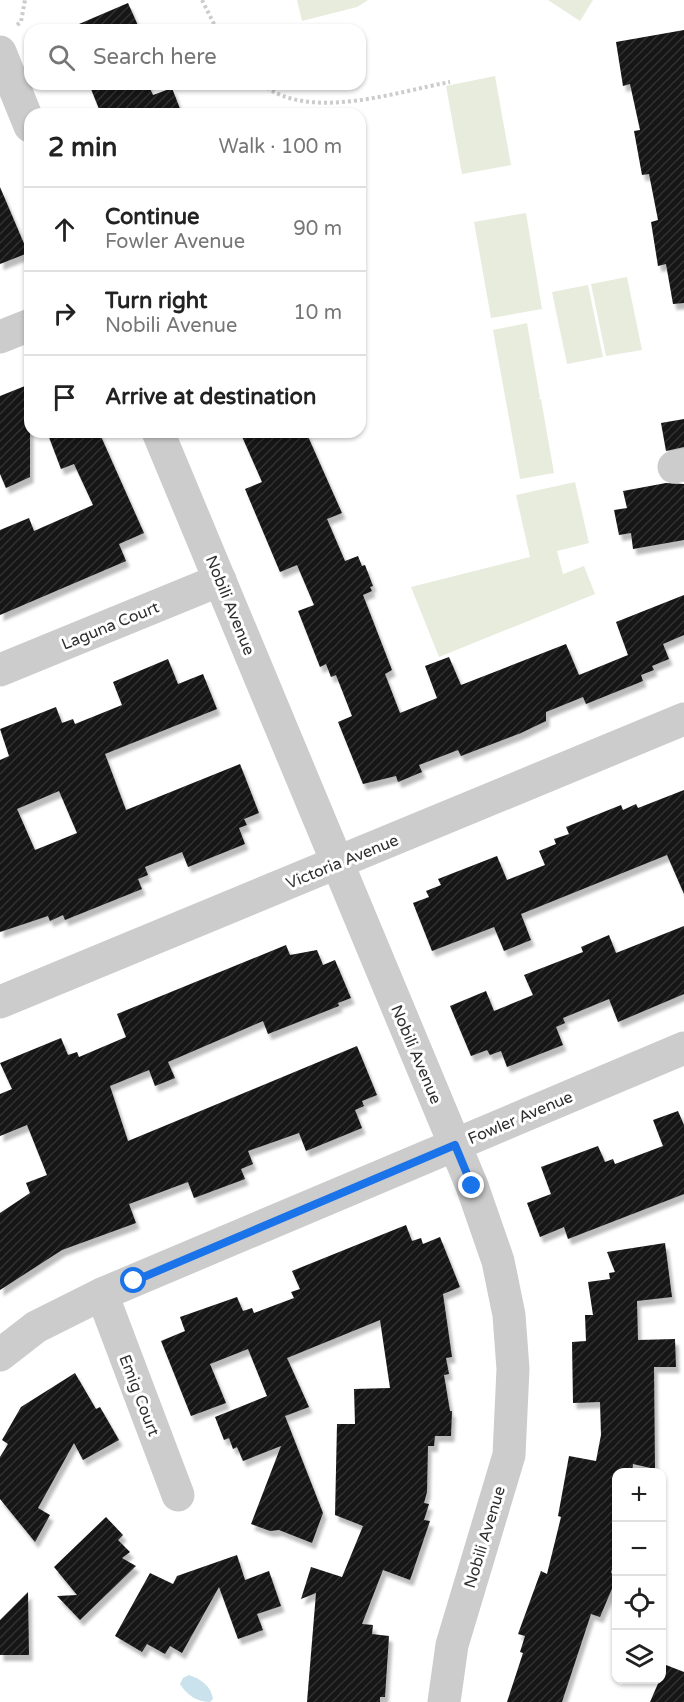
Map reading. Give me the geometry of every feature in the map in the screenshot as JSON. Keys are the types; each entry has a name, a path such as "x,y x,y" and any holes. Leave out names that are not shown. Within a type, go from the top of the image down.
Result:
{"street":[{"path":"0,52 24,111"},
{"path":"0,337 24,327"},
{"name":"Nobili Avenue","path":"161,438 455,1145 498,1261 509,1315 513,1369 509,1455 452,1645 444,1702"},
{"name":"Laguna Court","path":"0,670 220,580"},
{"name":"Victoria Avenue","path":"0,1002 684,719"},
{"name":"Fowler Avenue","path":"0,1355 36,1327 102,1294 684,1048"},
{"name":"Emig Court","path":"102,1294 178,1495"}],"path":[{"path":"17,25 21,22 25,0"},
{"path":"202,0 214,24"},
{"path":"274,90 312,104 334,103 450,82"}],"shaded area":[{"path":"297,0 368,0 357,7 302,21"},
{"path":"548,0 593,0 580,21"},
{"path":"495,76 511,165 462,174 446,86"},
{"path":"526,213 542,309 491,318 474,222"},
{"path":"627,277 642,350 606,356 591,284"},
{"path":"588,285 603,357 567,364 552,292"},
{"path":"527,323 540,398 537,399 541,399 554,473 520,479 493,330"},
{"path":"575,482 589,543 557,551 563,574 584,566 595,594 439,657 411,587 530,557 516,495"}],"water":[{"path":"189,1675 208,1687 213,1699 210,1702 189,1695 183,1688 180,1684 183,1678"}],"building":[{"path":"128,3 137,24 79,24"},
{"path":"684,30 684,303 673,304 666,264 658,266 651,222 658,220 649,174 642,175 634,131 640,130 630,84 623,86 616,42"},
{"path":"91,90 151,90 153,95 173,90 180,108 99,108"},
{"path":"0,187 24,244 24,255 0,264"},
{"path":"24,386 24,438 30,438 30,477 6,488 0,474 0,396"},
{"path":"684,419 684,447 666,451 661,423"},
{"path":"49,438 102,438 144,533 119,544 126,561 0,615 0,530 29,518 34,531 93,505 74,464 61,469"},
{"path":"243,438 309,438 342,513 327,519 345,561 358,556 362,566 365,565 373,586 370,587 372,591 363,595 392,670 385,674 400,713 437,698 425,666 449,657 461,685 566,644 579,675 628,655 616,622 684,595 684,635 663,644 669,659 652,666 654,670 641,675 643,681 586,704 583,697 546,712 546,721 521,733 461,756 458,750 419,765 422,772 398,782 396,776 363,784 338,722 352,716 336,675 331,677 326,664 320,667 298,611 314,605 297,565 280,572 245,489 262,482"},
{"path":"666,483 684,484 684,540 633,549 631,533 619,535 614,510 627,508 623,491"},
{"path":"168,659 178,684 203,674 217,709 105,754 126,810 240,764 259,813 244,819 247,825 239,828 245,844 188,867 182,852 145,867 148,875 138,879 142,889 65,920 63,915 50,921 48,916 0,932 0,760 9,756 0,729 56,707 62,723 73,719 75,724 122,705 113,682","holes":["59,791 77,833 35,850 17,809"]},
{"path":"684,790 684,894 667,855 521,914 531,940 504,951 494,927 432,951 413,903 429,897 426,891 441,885 438,879 497,856 507,880 545,865 539,851 556,844 554,839 569,834 566,827 621,805 623,810 636,804 638,808"},
{"path":"684,926 684,994 618,1022 609,999 563,1018 565,1023 556,1027 563,1045 507,1067 501,1051 490,1055 487,1050 471,1056 450,1006 486,991 494,1011 533,995 524,975 583,952 581,947 609,935 616,953"},
{"path":"286,945 290,955 317,950 323,965 335,960 351,998 338,1003 339,1006 268,1034 263,1021 168,1062 175,1078 155,1086 149,1070 110,1086 128,1141 357,1046 377,1095 362,1101 364,1106 355,1110 362,1128 306,1151 299,1133 248,1151 253,1164 241,1169 245,1179 194,1198 188,1182 129,1204 136,1223 62,1250 0,1290 0,1213 30,1193 26,1183 47,1175 27,1125 0,1136 0,1094 12,1089 0,1063 61,1038 68,1055 77,1052 79,1057 126,1037 117,1014"},
{"path":"678,1111 684,1125 684,1194 568,1239 564,1227 540,1237 527,1203 551,1194 541,1167 598,1146 605,1162 613,1159 615,1164 663,1146 653,1120"},
{"path":"406,1225 412,1241 421,1238 423,1244 440,1237 460,1287 443,1294 452,1357 446,1358 449,1374 444,1375 450,1411 452,1411 451,1436 435,1436 434,1446 428,1446 427,1492 424,1503 429,1504 424,1520 430,1521 410,1580 383,1570 362,1624 373,1625 372,1634 389,1636 385,1697 380,1697 380,1702 307,1702 316,1593 301,1599 311,1567 342,1577 363,1526 335,1515 337,1424 355,1424 354,1389 390,1388 380,1320 287,1358 309,1407 285,1416 323,1513 312,1543 279,1530 270,1531 251,1524 281,1446 243,1461 237,1447 233,1449 229,1438 224,1440 215,1417 267,1396 248,1349 210,1364 226,1403 191,1416 161,1341 185,1331 180,1317 237,1297 243,1311 252,1308 254,1313 294,1298 291,1292 300,1289 292,1271"},
{"path":"665,1243 672,1297 637,1301 638,1340 675,1339 676,1367 654,1367 655,1468 633,1464 633,1468 612,1468 612,1588 600,1617 591,1614 562,1702 507,1702 523,1653 520,1652 525,1636 518,1634 541,1571 547,1574 561,1517 558,1516 569,1456 596,1461 601,1435 600,1402 573,1403 572,1342 586,1341 585,1315 593,1315 588,1282 610,1279 609,1273 615,1272 607,1252"},
{"path":"75,1373 96,1409 100,1407 119,1440 83,1460 74,1443 38,1508 50,1515 35,1542 0,1499 0,1457 8,1444 2,1440 21,1407"},
{"path":"106,1517 123,1535 118,1540 130,1552 122,1558 136,1566 80,1620 57,1596 77,1595 54,1567"},
{"path":"237,1555 245,1580 269,1571 281,1606 257,1614 263,1630 238,1639 219,1587 182,1653 170,1646 165,1654 147,1644 142,1652 115,1636 150,1573 173,1584 177,1576"},
{"path":"28,1592 29,1655 0,1655 0,1620"},
{"path":"666,1665 684,1672 684,1702 650,1702 658,1684 666,1684"}],"route":[{"path":"134,1281 455,1145 472,1186"}]}
